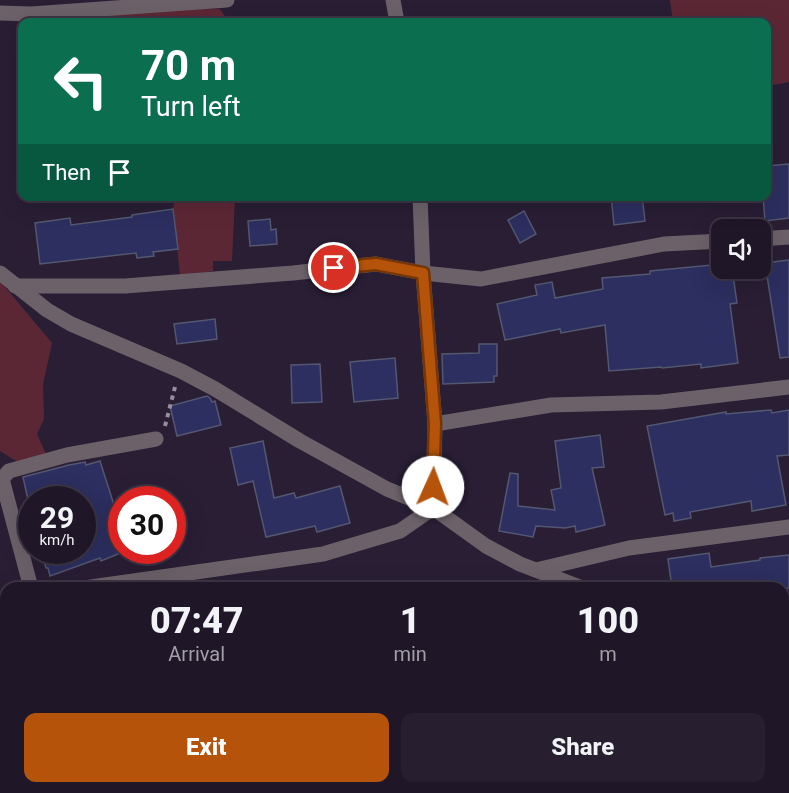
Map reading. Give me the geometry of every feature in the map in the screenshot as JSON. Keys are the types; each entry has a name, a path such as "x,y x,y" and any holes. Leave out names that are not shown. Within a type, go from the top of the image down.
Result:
{"street":[{"path":"0,13 32,14 227,0"},
{"path":"393,0 396,18"},
{"path":"420,201 423,273 435,424 433,508"},
{"path":"771,238 789,237"},
{"path":"15,286 125,286 376,264 423,273 481,279 664,244 711,242"},
{"path":"0,273 47,310 71,324 181,371 387,489 433,508 486,546 567,582"},
{"path":"435,424 551,405 661,402 789,387"},
{"path":"29,582 2,479 9,471 67,455 156,439"},
{"path":"126,582 323,554 400,531 433,508"},
{"path":"536,570 629,548 789,527"}],"path":[{"path":"156,439 167,423 181,371"}],"shaded area":[{"path":"670,0 789,0 789,82 771,84 771,18 672,18"},
{"path":"220,9 226,18 92,18 92,10"},
{"path":"174,201 235,201 232,261 213,261 213,271 180,276 173,209"},
{"path":"0,281 52,343 43,384 44,419 37,434 46,454 21,464 0,451"}],"building":[{"path":"789,164 789,218 765,219 763,201 771,201 771,166"},
{"path":"612,201 643,201 645,221 614,225"},
{"path":"173,209 178,249 153,252 154,256 137,258 136,253 40,264 35,223 70,218 71,225"},
{"path":"524,211 536,234 520,243 508,220"},
{"path":"270,219 271,230 276,229 277,244 250,246 248,221"},
{"path":"789,260 789,357 780,358 768,279 771,279 771,262"},
{"path":"711,265 711,279 734,279 737,303 730,304 738,363 701,368 701,364 609,371 605,325 561,333 560,329 505,340 497,304 537,295 535,285 552,282 555,298 603,289 602,278 650,274 650,271"},
{"path":"215,319 217,339 177,344 174,324"},
{"path":"479,344 497,344 497,376 494,376 494,382 443,384 442,354 479,353"},
{"path":"395,358 398,398 354,402 350,362"},
{"path":"320,364 322,402 292,403 291,365"},
{"path":"207,396 212,402 215,401 221,425 177,436 170,406"},
{"path":"771,410 772,413 789,410 789,455 777,456 786,505 752,511 751,501 690,512 691,518 674,521 673,513 665,515 647,426 726,412 726,414"},
{"path":"600,435 604,467 592,468 605,525 576,532 575,526 565,528 536,526 533,537 499,531 510,473 518,474 518,506 555,510 551,490 561,488 555,441"},
{"path":"263,441 274,498 294,493 296,498 340,486 350,523 317,532 315,526 266,537 253,481 238,485 230,448"},
{"path":"100,461 108,486 108,558 101,561 100,558 96,559 96,486 25,486 23,477 69,465 85,462 86,465"},
{"path":"709,553 711,567 789,555 789,582 671,582 668,559"},
{"path":"45,564 83,564 50,576"}],"route":[{"path":"334,268 376,264 423,273 435,424 433,487"}]}
